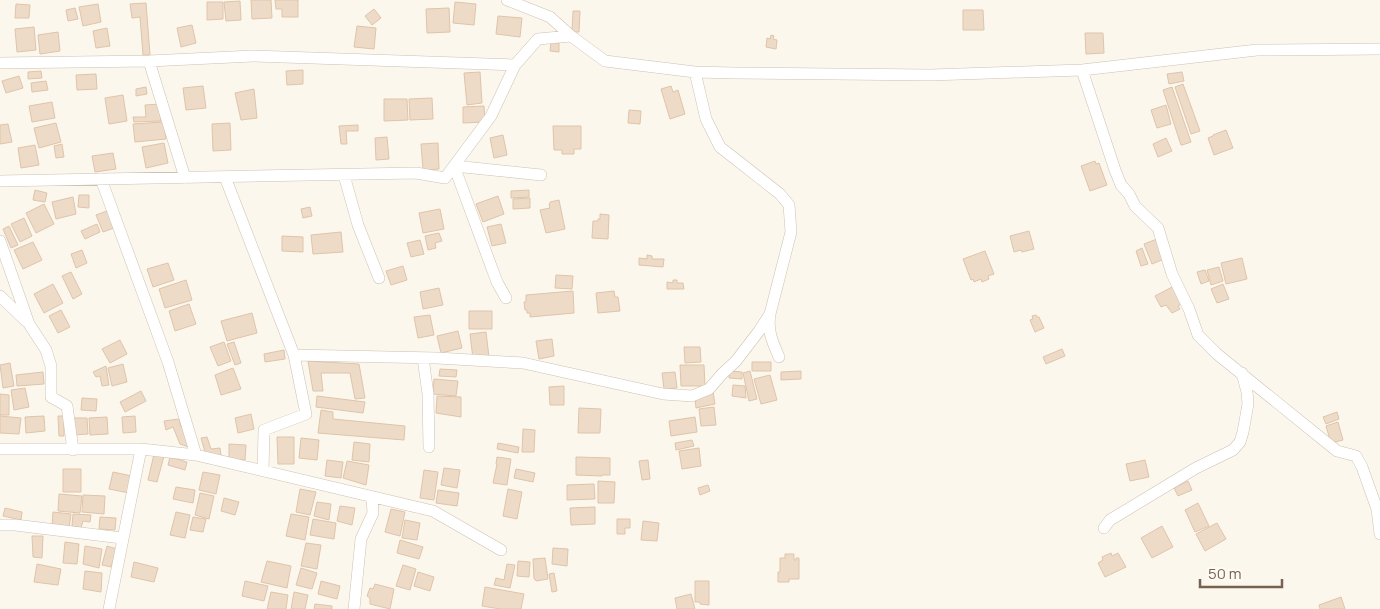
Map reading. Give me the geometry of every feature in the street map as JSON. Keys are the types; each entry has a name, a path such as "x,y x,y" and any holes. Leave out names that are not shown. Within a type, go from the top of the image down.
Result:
{"street":[{"path":"507,0 550,17 571,36 605,61 695,72 931,75 1082,70 1257,50 1380,49"},
{"path":"0,180 416,173 445,178 491,116 515,65 538,39 571,36"},
{"path":"0,63 149,61 253,56 515,65"},
{"path":"149,61 185,178"},
{"path":"1082,70 1121,185 1135,206 1158,228 1172,274 1189,309 1198,335 1217,354 1337,450 1356,456 1362,467 1377,509 1380,534"},
{"path":"695,72 706,119 720,147 780,194 788,205 791,232 768,325 780,357"},
{"path":"454,166 541,175"},
{"path":"454,166 497,282 506,298"},
{"path":"344,175 358,225 379,278"},
{"path":"224,177 294,355 306,414 264,430 263,471"},
{"path":"101,179 168,362 196,455"},
{"path":"0,241 29,324"},
{"path":"0,296 29,324 46,350 51,366 51,397 67,406 73,450"},
{"path":"294,355 423,358 523,363 663,394 692,396 709,389 736,361 770,314"},
{"path":"423,358 428,394 429,447"},
{"path":"1104,528 1110,520 1188,472 1233,450 1240,442 1244,432 1248,404 1242,373"},
{"path":"0,449 141,450 196,455 433,511 502,550"},
{"path":"109,609 141,450"},
{"path":"354,609 362,539 373,513 372,498"},
{"path":"0,525 122,538"}],"building":[{"path":"251,0 271,0 272,18 252,19"},
{"path":"275,0 298,0 298,17 282,17 282,9 276,9"},
{"path":"240,1 241,20 226,21 224,2"},
{"path":"207,2 223,2 223,19 207,20"},
{"path":"455,2 476,4 474,25 453,23"},
{"path":"146,3 150,55 143,55 140,17 132,18 130,4"},
{"path":"16,4 30,5 29,18 15,18"},
{"path":"98,4 101,22 83,26 79,7"},
{"path":"75,8 78,19 68,21 66,10"},
{"path":"449,8 450,32 427,33 426,9"},
{"path":"374,9 381,18 372,25 365,16"},
{"path":"963,10 983,10 984,30 963,30"},
{"path":"573,11 580,11 579,32 572,32"},
{"path":"498,16 522,18 520,37 496,34"},
{"path":"192,25 196,43 181,47 177,28"},
{"path":"357,26 376,28 374,49 354,47"},
{"path":"34,27 36,50 17,52 15,29"},
{"path":"107,28 110,46 96,48 93,31"},
{"path":"58,32 60,51 40,54 38,35"},
{"path":"1085,33 1103,33 1104,53 1086,54"},
{"path":"771,35 774,36 773,39 777,40 776,49 766,47 767,38 770,39"},
{"path":"551,42 559,43 559,52 550,51"},
{"path":"303,70 303,84 287,85 286,71"},
{"path":"41,71 42,78 28,79 28,72"},
{"path":"480,72 482,103 467,105 464,73"},
{"path":"1182,72 1184,81 1169,84 1167,74"},
{"path":"96,74 97,89 77,90 76,75"},
{"path":"19,76 23,88 6,93 2,81"},
{"path":"46,81 48,90 32,92 31,83"},
{"path":"1183,84 1200,131 1191,134 1175,87"},
{"path":"203,86 206,108 186,110 183,88"},
{"path":"671,86 673,92 678,90 685,114 670,119 661,89"},
{"path":"146,87 147,94 136,96 136,89"},
{"path":"1172,87 1191,142 1182,145 1163,90"},
{"path":"254,89 257,118 241,120 235,93"},
{"path":"123,95 127,121 109,124 105,98"},
{"path":"432,98 433,119 410,120 409,99"},
{"path":"384,99 407,99 408,120 384,121"},
{"path":"52,102 55,118 32,122 29,106"},
{"path":"160,104 161,121 134,122 133,117 146,117 145,105"},
{"path":"1166,105 1171,124 1157,128 1151,110"},
{"path":"484,106 485,122 463,123 463,107"},
{"path":"629,110 641,111 640,124 628,123"},
{"path":"164,122 166,139 135,142 133,124"},
{"path":"56,123 61,142 39,148 34,128"},
{"path":"230,123 231,150 213,151 212,124"},
{"path":"8,124 12,142 0,144 0,125"},
{"path":"358,125 358,131 346,131 347,144 341,144 339,126"},
{"path":"553,126 581,126 581,149 574,149 574,154 562,154 562,150 554,150"},
{"path":"1226,130 1233,148 1214,155 1208,138"},
{"path":"503,135 507,155 494,158 490,138"},
{"path":"387,137 389,159 376,160 375,138"},
{"path":"1166,138 1172,151 1158,157 1153,144"},
{"path":"164,143 168,163 146,168 142,147"},
{"path":"438,143 439,169 423,170 421,144"},
{"path":"62,144 64,157 56,158 54,146"},
{"path":"35,145 39,165 21,168 18,148"},
{"path":"113,153 116,169 95,172 92,156"},
{"path":"1095,161 1096,164 1099,163 1107,185 1090,191 1081,166"},
{"path":"35,190 47,193 45,202 33,200"},
{"path":"529,190 529,197 511,198 511,191"},
{"path":"79,195 89,195 89,208 78,207"},
{"path":"498,196 504,214 483,222 476,204"},
{"path":"73,197 76,214 56,219 52,202"},
{"path":"530,198 530,208 513,209 513,199"},
{"path":"559,200 565,229 546,233 540,210 550,208 550,202"},
{"path":"44,204 54,224 36,233 26,213"},
{"path":"310,207 312,216 303,218 301,209"},
{"path":"440,209 444,229 423,233 419,213"},
{"path":"107,211 114,228 103,232 96,215"},
{"path":"600,214 609,215 608,239 592,238 593,221 600,219"},
{"path":"24,218 32,236 20,242 11,224"},
{"path":"97,224 100,232 85,239 81,231"},
{"path":"501,224 506,243 492,246 487,227"},
{"path":"9,226 18,245 11,248 3,229"},
{"path":"1029,231 1034,249 1014,252 1010,236"},
{"path":"341,232 343,252 313,254 311,235"},
{"path":"439,233 442,241 435,243 436,248 428,250 425,236"},
{"path":"282,236 303,237 303,252 282,251"},
{"path":"1157,239 1164,259 1152,264 1144,244"},
{"path":"420,240 424,254 411,257 407,243"},
{"path":"33,242 42,260 23,269 14,250"},
{"path":"1142,248 1148,264 1141,266 1136,251"},
{"path":"82,250 87,263 76,268 71,254"},
{"path":"985,251 994,274 988,276 989,279 982,282 981,279 974,282 973,279 971,280 963,259"},
{"path":"647,255 652,256 652,259 664,259 663,267 639,265 639,258 647,259"},
{"path":"1242,258 1247,279 1226,284 1221,263"},
{"path":"168,263 174,280 153,287 147,269"},
{"path":"403,266 407,280 391,285 386,271"},
{"path":"1219,267 1223,281 1211,285 1207,270"},
{"path":"1205,270 1209,281 1201,284 1197,272"},
{"path":"71,272 82,294 73,299 62,276"},
{"path":"556,275 573,276 572,289 555,288"},
{"path":"186,280 192,300 165,308 159,289"},
{"path":"673,280 677,280 677,283 683,283 684,289 667,289 667,282 673,283"},
{"path":"53,284 63,303 44,313 34,294"},
{"path":"1223,284 1229,299 1217,303 1211,289"},
{"path":"1174,286 1183,303 1178,306 1180,309 1172,313 1166,305 1161,307 1155,296"},
{"path":"439,288 443,305 423,309 420,292"},
{"path":"573,291 574,313 530,317 530,313 527,313 527,310 525,310 524,302 526,302 526,295"},
{"path":"614,291 615,297 618,297 620,311 598,313 596,293"},
{"path":"189,304 196,324 175,331 169,311"},
{"path":"61,310 70,327 58,333 49,316"},
{"path":"469,311 492,311 492,329 469,329"},
{"path":"252,313 257,333 227,341 221,321"},
{"path":"430,315 434,335 418,338 414,317"},
{"path":"1036,315 1039,317 1044,328 1035,332 1030,320 1033,319 1032,316"},
{"path":"458,331 462,348 441,353 437,336"},
{"path":"486,332 489,357 473,359 470,334"},
{"path":"552,339 554,356 539,359 536,341"},
{"path":"120,340 127,354 110,363 102,349"},
{"path":"224,342 231,361 218,366 210,347"},
{"path":"234,342 241,363 235,365 227,344"},
{"path":"684,347 700,347 701,362 685,363"},
{"path":"1062,349 1065,356 1046,364 1043,357"},
{"path":"284,350 285,359 265,362 264,354"},
{"path":"308,361 359,364 365,398 355,399 350,373 321,373 323,391 313,391"},
{"path":"752,362 771,362 771,371 752,371"},
{"path":"10,363 14,386 3,388 0,365"},
{"path":"123,364 127,382 112,386 108,368"},
{"path":"680,365 704,365 705,386 681,386"},
{"path":"106,366 109,385 102,386 100,376 96,377 93,372"},
{"path":"233,368 241,389 221,395 215,375"},
{"path":"440,369 457,370 456,377 439,376"},
{"path":"730,371 742,372 742,379 729,378"},
{"path":"750,371 757,399 749,401 743,373"},
{"path":"801,371 801,379 781,380 781,372"},
{"path":"43,372 44,384 17,386 16,375"},
{"path":"675,372 677,388 664,389 662,373"},
{"path":"770,375 777,400 761,404 754,379"},
{"path":"434,379 458,381 456,396 433,394"},
{"path":"733,385 745,386 746,398 732,396"},
{"path":"564,386 564,405 550,405 549,387"},
{"path":"25,388 29,407 14,410 11,390"},
{"path":"141,391 146,401 125,412 120,402"},
{"path":"713,392 715,404 696,408 695,398"},
{"path":"0,394 9,395 9,415 0,415"},
{"path":"317,396 365,402 363,413 316,407"},
{"path":"437,396 461,397 461,417 436,413"},
{"path":"82,398 97,399 96,411 81,410"},
{"path":"714,407 716,425 701,426 699,409"},
{"path":"579,408 601,409 600,433 578,433"},
{"path":"321,410 333,412 333,419 405,426 404,440 318,433"},
{"path":"1337,412 1339,419 1326,424 1323,417"},
{"path":"251,414 254,429 238,433 235,418"},
{"path":"0,416 21,418 19,434 0,433"},
{"path":"44,416 45,431 26,433 25,417"},
{"path":"58,416 64,416 64,436 59,436"},
{"path":"135,416 136,432 123,433 122,417"},
{"path":"107,417 108,434 90,435 89,418"},
{"path":"695,417 697,432 671,436 669,421"},
{"path":"74,418 87,418 88,434 74,435"},
{"path":"179,419 181,427 185,426 189,447 180,444 173,427 166,430 164,421"},
{"path":"1338,422 1343,440 1331,443 1326,426"},
{"path":"523,429 535,430 534,452 522,452"},
{"path":"207,437 211,449 220,448 221,455 212,456 205,452 201,438"},
{"path":"277,437 294,437 294,464 278,464"},
{"path":"301,438 319,440 317,460 299,458"},
{"path":"692,440 694,446 676,450 675,443"},
{"path":"354,442 370,444 369,462 352,460"},
{"path":"498,443 519,447 518,453 497,449"},
{"path":"229,444 246,445 245,460 229,459"},
{"path":"699,448 701,466 682,469 679,451"},
{"path":"154,454 164,456 157,482 148,480"},
{"path":"170,457 187,462 185,470 168,465"},
{"path":"497,457 511,459 507,485 493,483"},
{"path":"576,457 610,458 610,475 576,475"},
{"path":"327,460 343,462 341,478 325,476"},
{"path":"648,460 650,479 642,480 639,461"},
{"path":"1145,460 1149,477 1130,481 1126,464"},
{"path":"347,461 369,465 366,485 343,478"},
{"path":"444,468 460,470 457,488 441,485"},
{"path":"63,469 81,469 81,492 63,492"},
{"path":"516,469 535,473 533,482 514,478"},
{"path":"424,470 438,472 434,500 420,498"},
{"path":"113,472 132,476 129,493 109,489"},
{"path":"203,472 220,475 216,494 199,490"},
{"path":"598,481 615,482 614,503 598,503"},
{"path":"1188,481 1192,490 1178,496 1174,488"},
{"path":"594,484 595,499 567,500 567,485"},
{"path":"708,485 710,491 700,495 698,488"},
{"path":"176,487 195,490 193,503 173,499"},
{"path":"300,489 316,492 310,515 296,512"},
{"path":"508,489 522,492 517,519 503,516"},
{"path":"438,490 459,493 457,506 436,503"},
{"path":"200,493 214,496 209,519 195,515"},
{"path":"59,494 82,496 80,513 58,511"},
{"path":"83,495 105,496 104,514 82,512"},
{"path":"224,498 239,502 235,515 221,511"},
{"path":"317,502 331,504 329,520 314,516"},
{"path":"1198,503 1209,526 1195,532 1185,510"},
{"path":"340,506 355,508 352,525 337,521"},
{"path":"595,507 595,524 571,525 570,508"},
{"path":"5,508 22,512 21,520 3,516"},
{"path":"391,509 405,512 400,536 385,532"},
{"path":"53,512 71,514 69,528 52,526"},
{"path":"176,512 190,515 185,538 170,535"},
{"path":"73,514 91,515 90,522 83,521 81,528 72,526"},
{"path":"291,514 309,517 305,540 286,536"},
{"path":"100,517 116,518 115,530 99,529"},
{"path":"193,517 206,519 203,532 190,530"},
{"path":"313,519 336,523 334,539 310,535"},
{"path":"617,519 630,519 630,528 625,528 625,534 617,534"},
{"path":"405,520 420,523 417,540 402,538"},
{"path":"643,521 659,523 657,541 641,540"},
{"path":"1217,523 1226,539 1205,551 1196,534"},
{"path":"1162,526 1173,547 1152,558 1141,538"},
{"path":"32,536 43,536 42,558 33,557"},
{"path":"400,540 423,547 419,559 397,553"},
{"path":"65,542 79,544 77,564 63,563"},
{"path":"306,543 321,545 317,569 301,566"},
{"path":"85,546 102,549 99,568 83,564"},
{"path":"107,546 117,549 111,567 102,565"},
{"path":"553,548 568,549 567,566 552,564"},
{"path":"1111,553 1112,556 1118,553 1126,567 1105,577 1098,563 1103,560 1102,557"},
{"path":"785,554 794,554 794,560 799,558 799,579 789,579 789,582 778,582 780,558 785,558"},
{"path":"545,558 548,579 536,581 534,579 533,559"},
{"path":"267,561 291,566 287,588 261,582"},
{"path":"518,561 530,562 529,577 517,576"},
{"path":"134,562 158,568 154,582 131,577"},
{"path":"37,564 61,569 58,585 34,582"},
{"path":"507,564 515,565 510,588 494,585 496,578 504,580"},
{"path":"403,565 416,569 410,590 396,586"},
{"path":"301,568 317,573 312,589 296,585"},
{"path":"85,571 102,573 101,592 83,589"},
{"path":"418,572 434,577 430,591 414,586"},
{"path":"554,573 557,591 552,592 549,574"},
{"path":"245,581 268,586 264,601 242,596"},
{"path":"321,581 340,586 337,599 318,594"},
{"path":"695,581 709,581 709,605 695,602"},
{"path":"375,584 394,589 390,609 370,604 370,598 367,596 370,588 373,589"},
{"path":"485,587 524,594 521,609 500,609 482,606"},
{"path":"271,592 288,595 286,609 267,609"},
{"path":"294,592 308,595 305,609 291,609"},
{"path":"691,594 695,609 677,609 675,598"},
{"path":"1341,597 1345,609 1320,609 1319,605"},
{"path":"315,604 332,606 332,609 314,609"}]}
